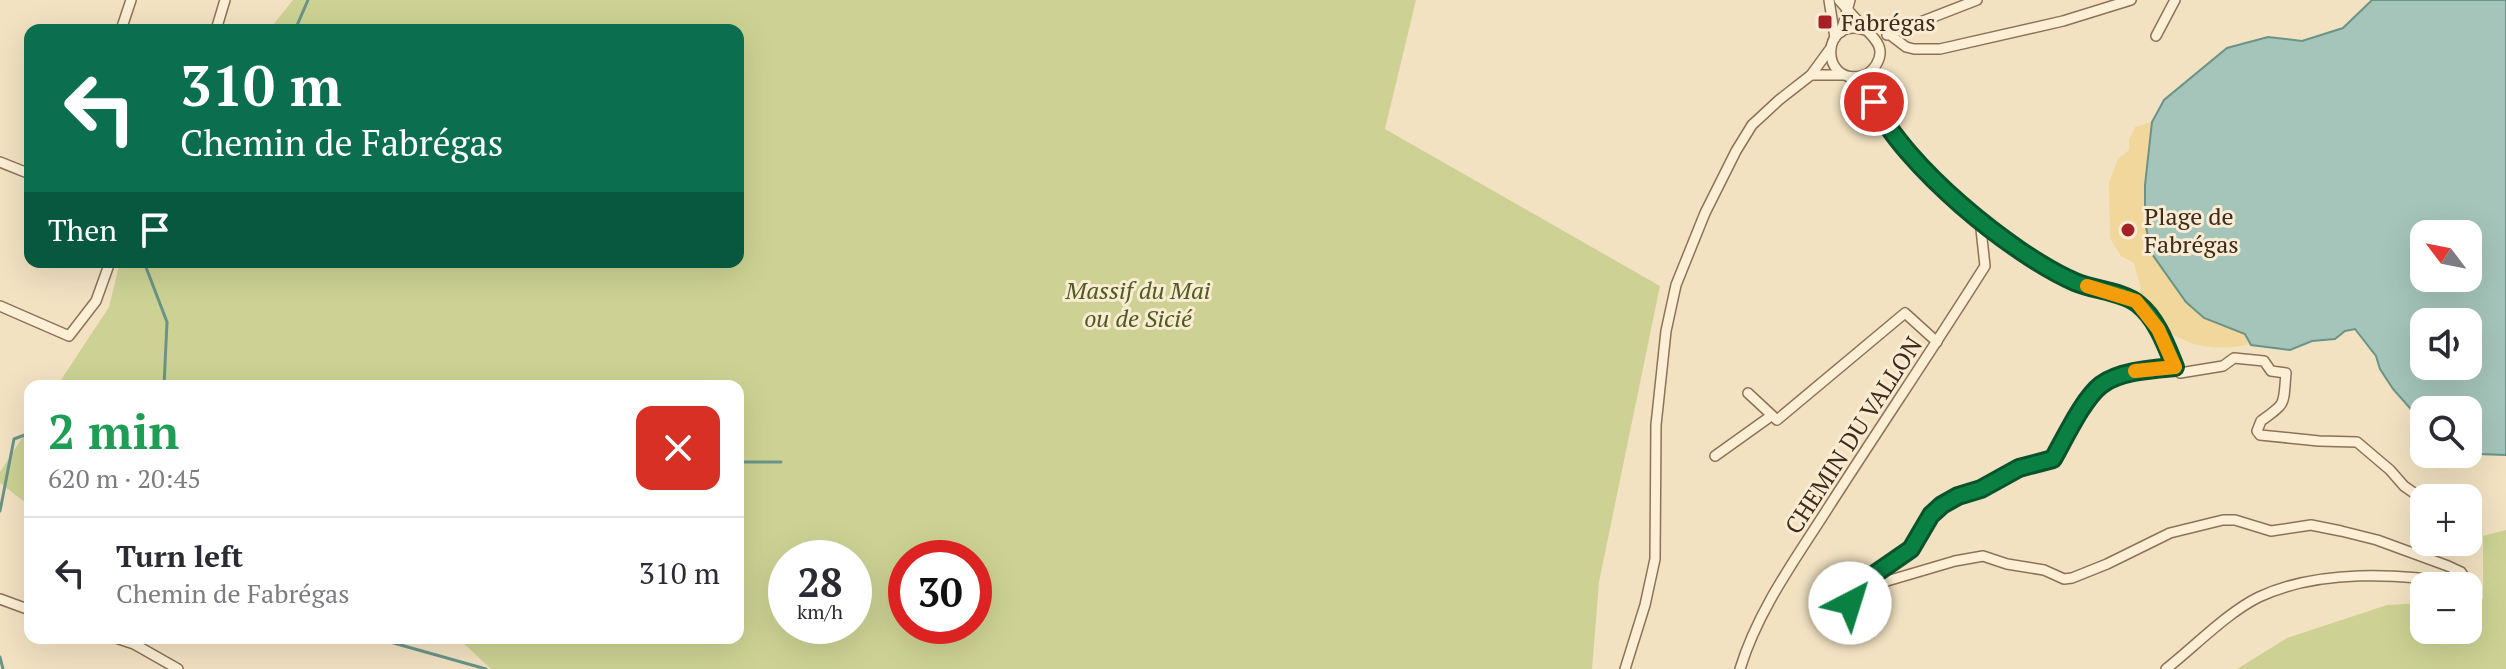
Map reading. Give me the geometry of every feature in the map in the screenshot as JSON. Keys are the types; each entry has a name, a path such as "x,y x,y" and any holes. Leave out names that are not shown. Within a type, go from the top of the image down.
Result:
{"street":[{"path":"123,24 131,0"},
{"path":"218,24 225,0"},
{"path":"1829,0 1838,35"},
{"path":"1839,0 1849,5 1865,30 1876,39 1880,51 1874,69 1874,102 1883,122 1898,142 1928,174 1980,220 2033,258 2076,283 2136,301 2158,329 2177,370"},
{"path":"1876,39 1977,0"},
{"path":"1889,34 1906,47 1940,49 2063,21 2131,0"},
{"path":"2156,36 2175,0"},
{"path":"1625,669 1645,605 1655,559 1656,425 1666,331 1676,285 1705,213 1752,125 1811,75 1838,35 1849,5"},
{"path":"1838,35 1856,27 1865,30"},
{"path":"1830,49 1832,61 1874,102"},
{"path":"1811,75 1847,76 1867,74 1874,69"},
{"path":"0,162 24,172"},
{"name":"CHEMIN DU VALLON","path":"1740,669 1749,638 1778,587 1985,266 1980,220"},
{"path":"0,306 69,336 96,301 108,268"},
{"path":"1748,393 1777,420 1905,313 1937,342"},
{"path":"2166,669 2236,611 2260,597 2286,589 2324,580 2364,577 2401,575 2462,584 2466,579 2461,572 2448,566 2377,540 2341,531 2311,525 2271,531 2235,520 2223,520 2170,533 2072,578 2064,579 2044,570 2007,564 1983,556 1887,581 1858,607 1852,605 1851,596 1855,588 1911,549 1931,515 1942,505 1981,489 2019,468 2053,459 2079,413 2102,384 2137,370 2223,366 2234,358 2264,361 2271,371 2286,373 2283,403 2261,421 2257,431 2260,435 2357,442 2410,490"},
{"path":"1715,456 1771,416"},
{"path":"0,599 24,608"},
{"path":"134,644 165,665 178,669"}],"green space":[{"name":"Massif du Mai ou de Sicié","path":"293,0 1416,0 1385,129 1660,286 1599,582 1592,669 491,669 464,644 744,644 744,380 61,380 109,307 119,268 744,268 744,24 274,24"},
{"path":"24,435 24,501 0,483 0,472"},
{"path":"2506,530 2506,669 2237,669 2287,638 2387,605 2410,604 2410,644 2482,644 2483,536"}],"sand":[{"name":"Plage de Fabrégas","path":"2152,122 2145,185 2204,318 2245,334 2249,341 2246,345 2214,347 2189,342 2158,329 2136,301 2141,289 2134,263 2121,256 2110,238 2109,183 2118,159 2129,150 2129,140 2135,127"}],"water":[{"path":"2372,0 2506,0 2506,455 2482,454 2482,396 2410,396 2410,408 2393,389 2376,356 2355,329 2345,331 2335,339 2312,341 2290,350 2251,345 2245,334 2204,318 2186,302 2152,254 2145,223 2145,185 2152,122 2164,100 2227,48 2268,37 2302,41 2343,28"}],"waterway":[{"path":"298,24 308,0"},
{"path":"146,268 167,322 164,380"},
{"path":"0,511 14,439 24,435"},
{"path":"744,462 781,462"},
{"path":"397,644 486,669"},
{"path":"0,657 3,669"}],"slow traffic":[{"path":"2087,286 2136,301 2158,329 2175,367 2135,371"}],"place":[{"name":"Fabrégas","path":"1825,22"},
{"name":"Plage de Fabrégas","path":"2128,230"}],"route":[{"path":"1850,603 1859,585 1911,549 1931,515 1942,505 1981,489 2019,468 2053,459 2079,413 2102,384 2137,370 2175,367 2158,329 2136,301 2076,283 2033,258 1980,220 1928,174 1898,142 1883,122 1874,102"}]}
